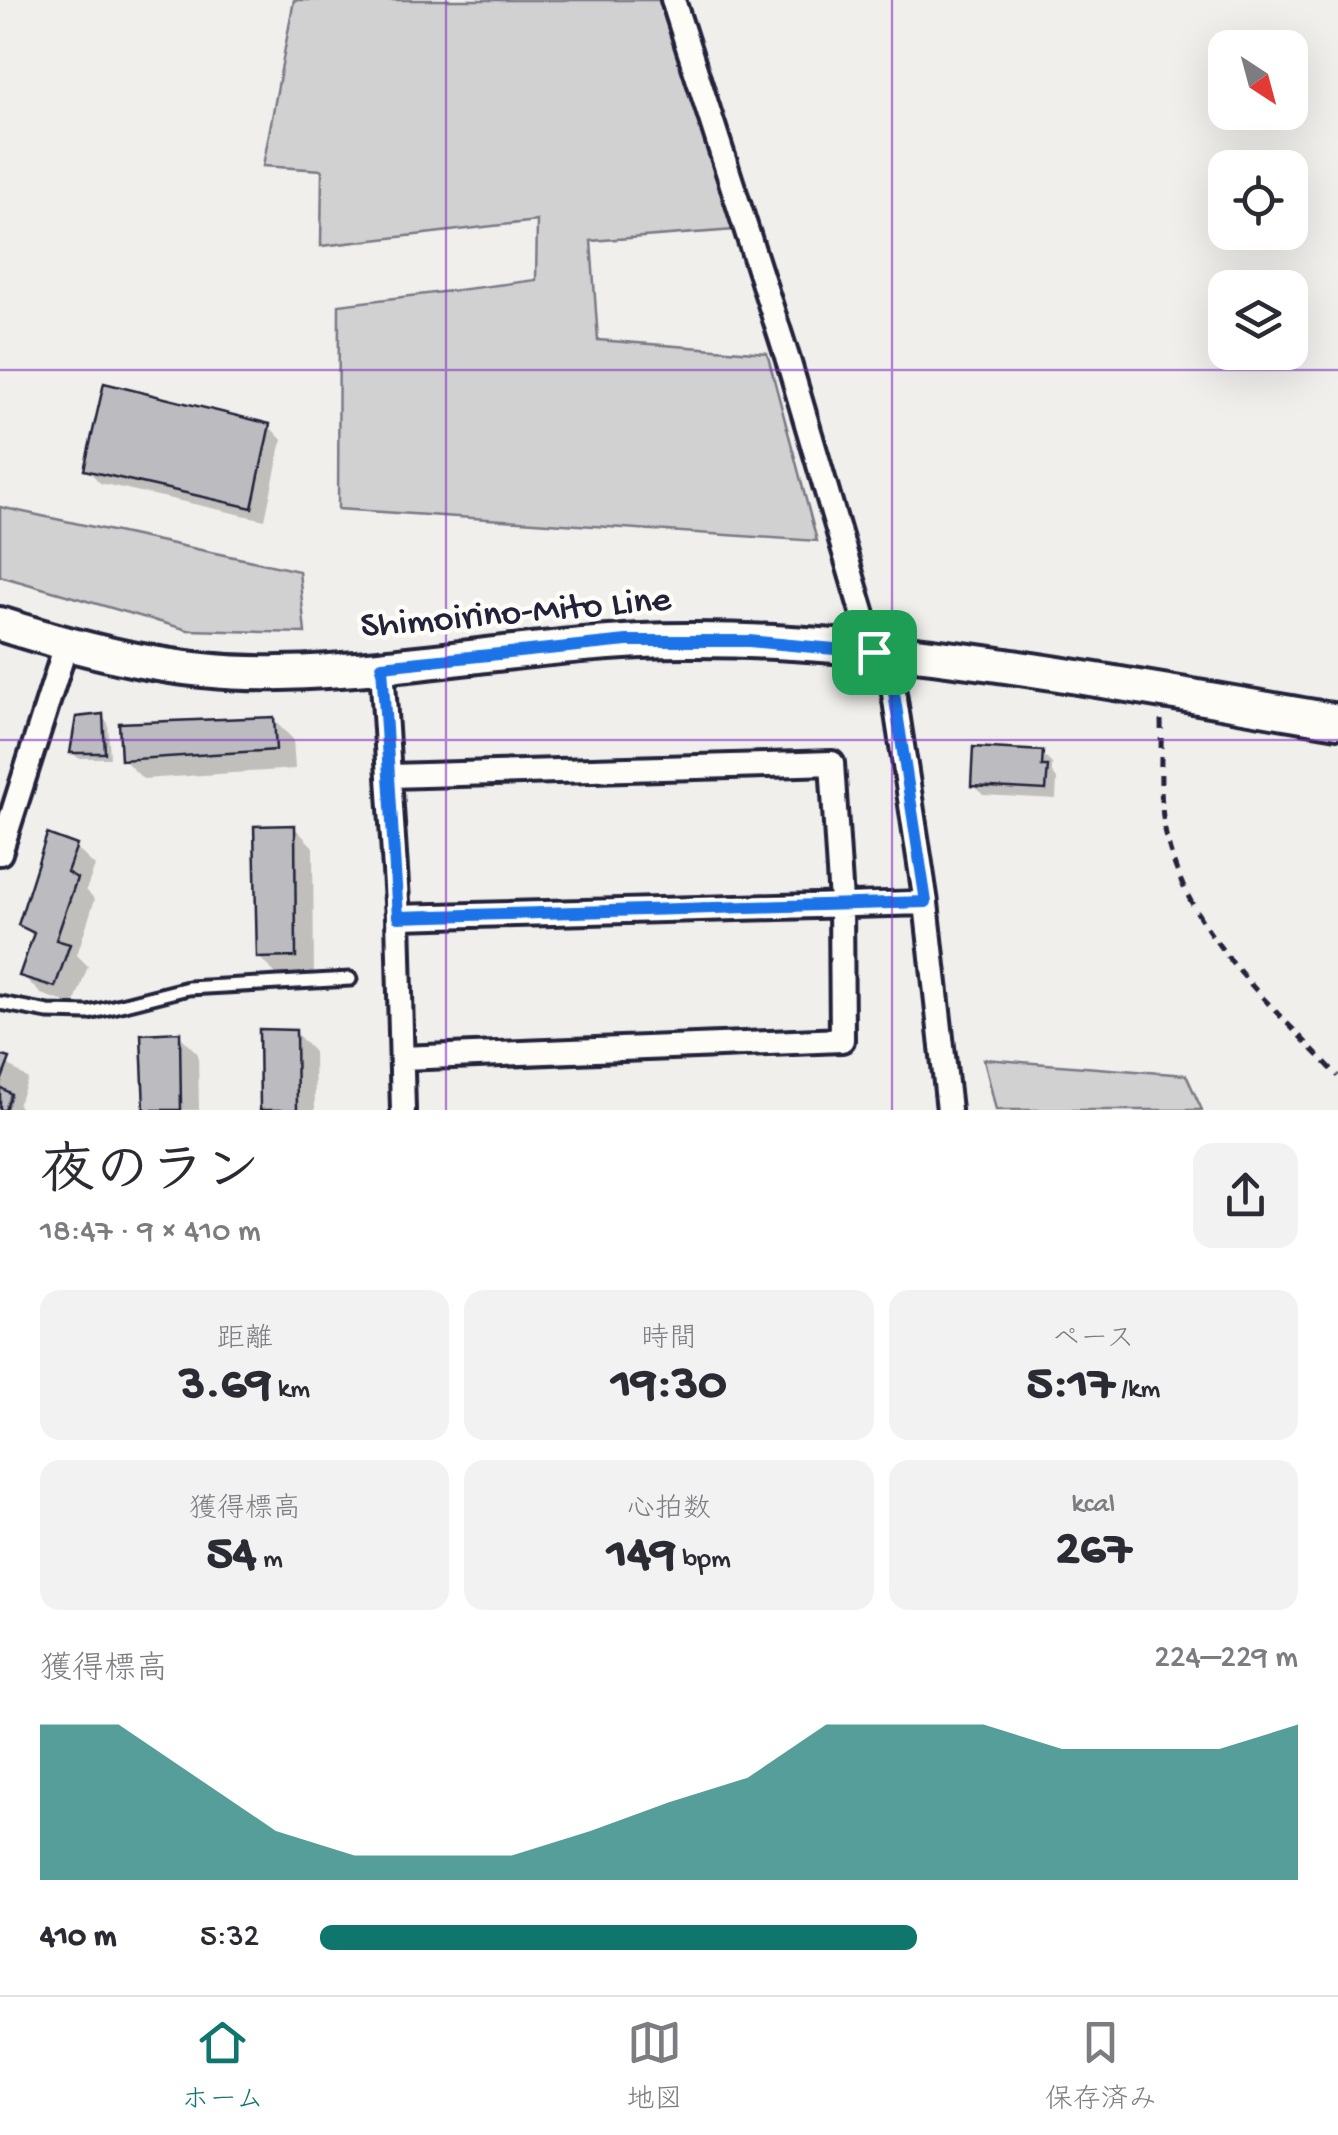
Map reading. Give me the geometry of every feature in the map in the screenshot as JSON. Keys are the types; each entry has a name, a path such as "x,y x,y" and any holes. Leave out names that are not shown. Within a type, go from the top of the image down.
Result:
{"main road":[{"name":"Shimoirino-Mito Line","path":"0,624 66,645 182,668 278,674 642,641 749,641 880,653 1338,721"}],"street":[{"path":"673,0 880,653 926,902 950,1110"},
{"path":"0,854 66,645"},
{"path":"382,666 398,917 402,1110"},
{"path":"390,776 832,763 841,902 842,1040 402,1058"},
{"path":"398,917 926,902"}],"lane":[{"path":"0,1003 48,1012 88,1013 188,988 350,978"}],"path":[{"path":"1162,692 1162,797 1166,834 1178,874 1201,920 1228,958 1338,1076"}],"shaded area":[{"path":"294,0 661,0 734,230 591,241 598,340 767,353 817,541 338,509 339,305 536,280 537,221 321,246 322,170 263,166"},
{"path":"0,507 299,571 305,633 188,630 0,576"},
{"path":"984,1059 1186,1075 1202,1110 996,1110"}],"building":[{"path":"104,383 270,424 252,508 84,470"},
{"path":"103,714 105,753 70,753 76,717"},
{"path":"274,717 276,750 121,760 119,723"},
{"path":"973,747 1043,751 1042,766 1048,766 1046,790 971,786"},
{"path":"295,825 296,957 257,958 254,826"},
{"path":"47,834 77,845 67,872 77,878 56,940 70,944 55,987 19,976 34,933 18,925"},
{"path":"259,1029 296,1030 297,1110 260,1110"},
{"path":"180,1032 181,1110 144,1110 141,1034"},
{"path":"0,1055 10,1058 0,1084"},
{"path":"0,1087 11,1094 5,1110 0,1110"}],"route":[{"path":"627,641 749,641 874,652 888,654 926,902 398,917 382,666 627,641"}]}
